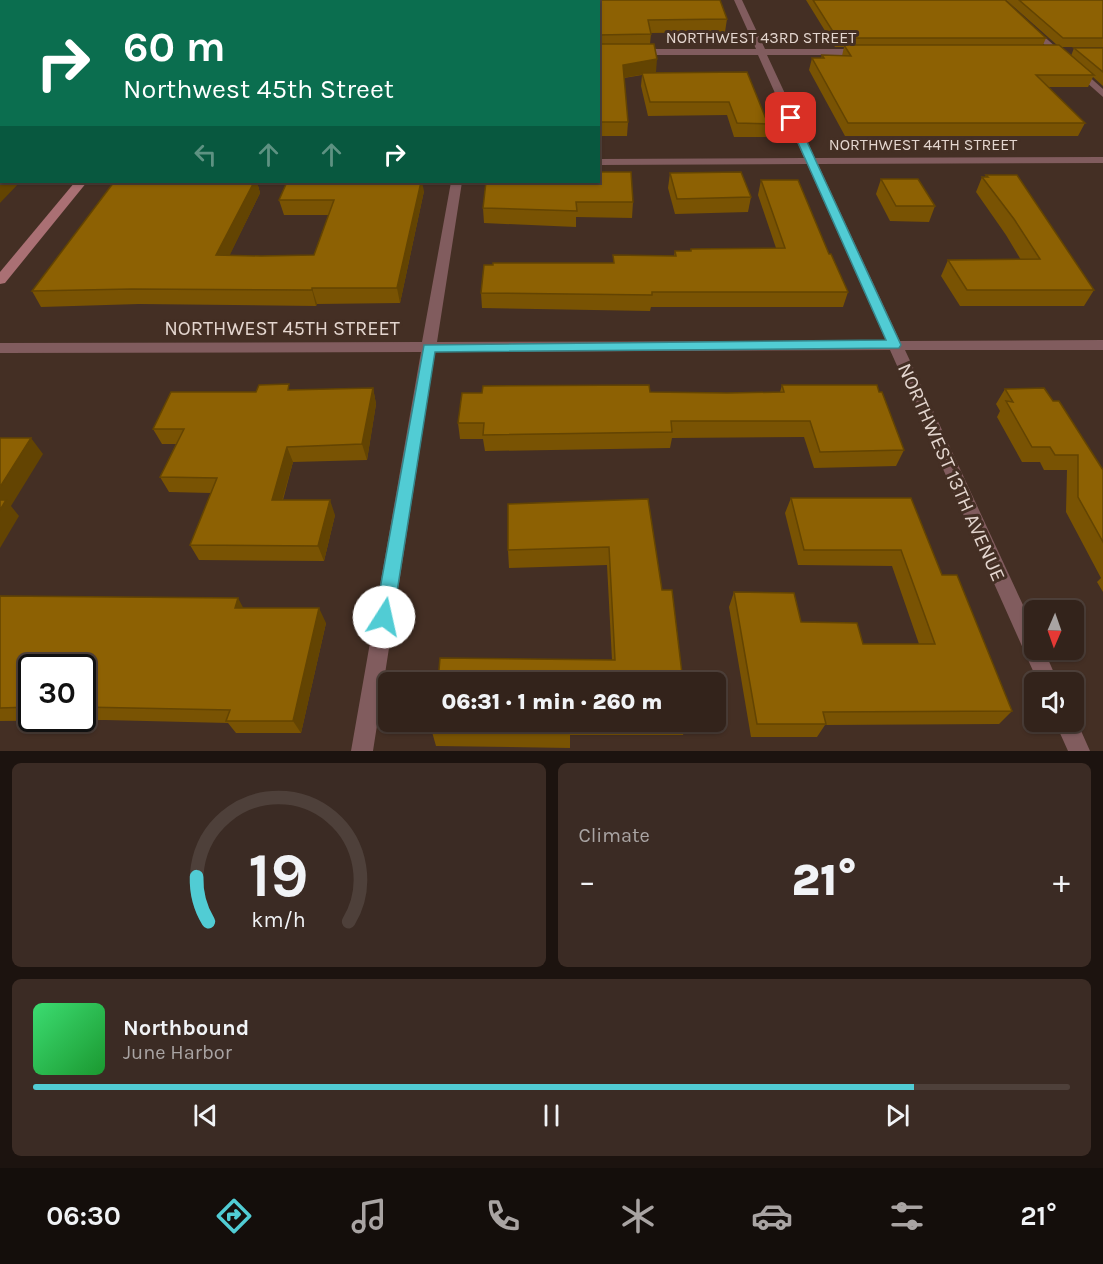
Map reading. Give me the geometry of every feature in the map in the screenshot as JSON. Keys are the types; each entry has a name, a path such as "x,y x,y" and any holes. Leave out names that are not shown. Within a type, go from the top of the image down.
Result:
{"main road":[{"path":"0,280 80,183"}],"street":[{"name":"NORTHWEST 13TH AVENUE","path":"738,0 1043,672"},
{"path":"998,0 1103,94"},
{"name":"NORTHWEST 43RD STREET","path":"600,52 868,52"},
{"path":"1044,52 1068,52"},
{"name":"NORTHWEST 44TH STREET","path":"600,162 1103,160"},
{"path":"362,751 456,183"},
{"name":"NORTHWEST 45TH STREET","path":"0,348 1103,345"},
{"path":"1070,732 1079,751"}],"building":[{"path":"600,0 720,0 727,19 648,20 651,34 600,35"},
{"path":"813,0 1005,0 1046,38 837,38"},
{"path":"1019,0 1103,0 1103,38 1063,38"},
{"path":"600,44 654,44 657,59 623,65 628,122 600,122"},
{"path":"844,45 1059,45 1094,75 1036,75 1085,123 848,123 812,58 824,58 822,55 851,56"},
{"path":"1074,48 1103,48 1103,72"},
{"path":"747,72 768,124 737,123 729,102 650,102 642,73"},
{"path":"600,172 631,172 633,202 576,202 577,211 483,208 486,183 600,183"},
{"path":"741,172 751,197 677,199 670,173"},
{"path":"986,175 1017,175 1094,290 967,290 948,260 1040,259 1014,219 982,177 988,177"},
{"path":"881,179 918,179 935,206 896,206"},
{"path":"761,180 798,180 829,254 848,292 652,292 652,295 481,293 484,265 493,265 493,263 614,263 613,255 676,256 675,251 691,251 691,249 785,248"},
{"path":"113,183 253,183 216,255 261,256 314,255 334,200 279,200 287,183 421,183 397,288 32,291"},
{"path":"289,384 288,390 373,388 362,444 287,447 272,500 330,500 318,546 190,545 217,478 160,477 184,429 153,429 171,392 256,392 259,385"},
{"path":"649,385 650,392 727,393 784,392 782,385 877,385 879,392 882,392 904,450 820,452 810,421 671,421 672,432 483,435 484,423 458,423 462,393 482,393 483,386"},
{"path":"1044,388 1053,401 1059,401 1103,470 1103,542 1078,497 1078,455 1055,455 1050,447 1032,447 1006,401 1013,402 1005,389"},
{"path":"0,438 31,438 0,487"},
{"path":"791,498 911,498 942,575 957,575 1012,711 823,712 826,724 757,724 734,592 794,593 801,622 857,623 863,644 935,644 901,550 804,550"},
{"path":"648,499 662,590 672,590 682,672 439,672 440,658 615,660 609,547 508,550 508,504"},
{"path":"0,500 6,500 0,510"},
{"path":"0,596 238,598 235,608 319,608 293,721 226,721 230,710 96,707 96,654 18,654 18,707 0,708"},
{"path":"432,732 570,732 570,733"}],"route":[{"path":"384,617 429,348 894,345 791,118"}]}
